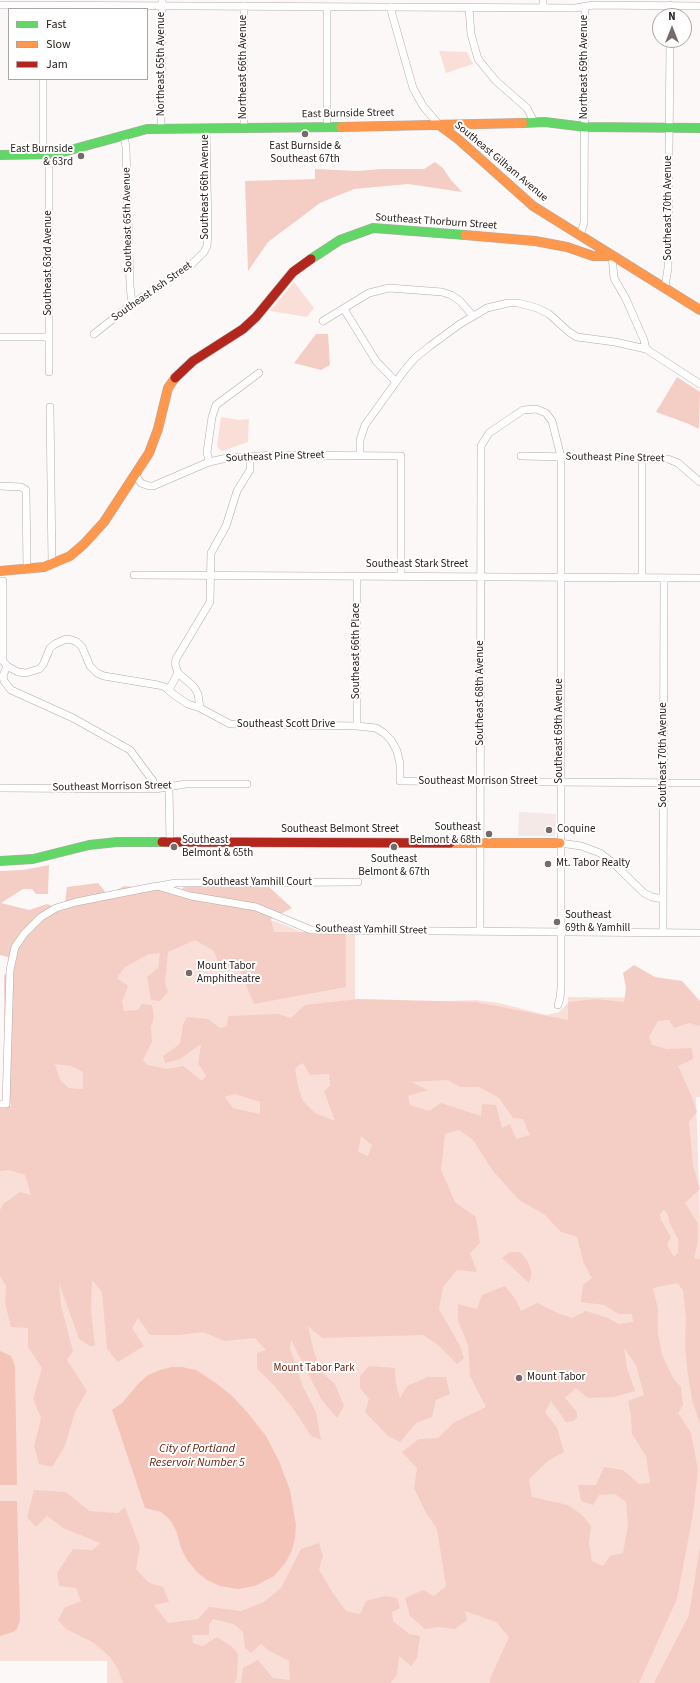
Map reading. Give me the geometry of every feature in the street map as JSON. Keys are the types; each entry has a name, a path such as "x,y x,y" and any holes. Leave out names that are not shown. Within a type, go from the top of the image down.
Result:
{"street":[{"path":"543,0 543,8"},
{"path":"0,5 162,3 244,6 277,3 327,7 377,4 391,7 460,4 469,8 575,8 625,3 700,6"},
{"name":"Northeast 65th Avenue","path":"161,128 162,3"},
{"name":"Northeast 66th Avenue","path":"244,6 244,127"},
{"name":"Northeast 69th Avenue","path":"585,6 585,127"},
{"path":"327,7 327,126"},
{"path":"391,7 413,88 422,106 439,125"},
{"path":"469,8 471,34 478,59 496,81 526,108 534,122"},
{"name":"Southeast 70th Avenue","path":"665,287 668,268 670,48"},
{"name":"Southeast 63rd Avenue","path":"43,80 46,155 49,372"},
{"name":"East Burnside Street","path":"0,155 46,155 62,153 147,129 161,128 439,125 551,122 585,127 700,128"},
{"name":"Southeast Gilham Avenue","path":"439,125 463,144 533,206 612,256"},
{"name":"Southeast 66th Avenue","path":"206,127 208,233 206,246"},
{"path":"580,235 584,223 585,127"},
{"name":"Southeast 65th Avenue","path":"124,136 126,147 130,286 132,304"},
{"name":"Southeast Thorburn Street","path":"27,570 52,564 78,550 104,522 135,475 153,443 168,388 178,374 193,361 243,329 256,317 286,281 303,264 330,246 352,234 373,228 402,229 545,242 593,256 612,256 665,287 700,310"},
{"name":"Southeast Ash Street","path":"94,334 132,304 191,265 201,257 206,246"},
{"path":"612,256 614,278 626,299 644,340 646,350"},
{"path":"323,321 369,293 378,290 398,288 442,292 451,295 460,301 473,316"},
{"path":"360,456 360,440 365,425 415,358 473,316 487,308 500,304 518,303 537,308 548,314 577,337 615,342 646,350 700,384"},
{"path":"344,309 376,361 396,382"},
{"path":"0,337 49,337"},
{"path":"209,462 207,452 213,411 216,405 259,374"},
{"path":"50,407 52,564"},
{"name":"Southeast 68th Avenue","path":"480,931 481,446 489,433 523,410 530,408 546,413 552,420 561,458"},
{"name":"Southeast Pine Street","path":"135,475 141,483 153,486 209,462 227,458 276,455 401,456 402,577"},
{"name":"Southeast Pine Street","path":"522,456 553,456 561,458 660,458 673,460 693,474 700,482"},
{"path":"200,708 198,694 194,687 178,673 175,664 176,658 210,602 211,552 226,526 237,491 250,470 250,457"},
{"name":"Southeast 69th Avenue","path":"558,1005 561,988 561,458"},
{"path":"642,458 642,578"},
{"path":"0,486 18,486 25,488 27,493 27,570 0,571"},
{"name":"Southeast Stark Street","path":"134,575 700,578"},
{"name":"Southeast 66th Place","path":"357,576 357,726"},
{"name":"Southeast 70th Avenue","path":"663,932 664,578"},
{"path":"0,581 3,581 2,654 3,661 6,666 3,676 4,681 11,690 73,718 130,750 153,781 155,789"},
{"name":"Southeast Scott Drive","path":"6,666 18,672 34,671 43,666 50,648 66,639 72,640 77,642 82,647 90,666 97,673 104,676 158,685 169,690 188,704 200,708 230,724 357,726 376,728 391,740 400,759 400,782"},
{"path":"169,690 178,673"},
{"name":"Southeast Morrison Street","path":"400,782 700,783"},
{"name":"Southeast Morrison Street","path":"0,788 155,789 169,788 186,784 247,784"},
{"path":"169,788 170,842"},
{"name":"Southeast Belmont Street","path":"0,861 33,859 107,843 560,843 581,846 600,853 614,863 644,893 652,897 663,899"},
{"name":"Southeast Yamhill Court","path":"157,886 176,883 358,882"},
{"name":"Southeast Yamhill Street","path":"0,1104 6,1104 10,970 15,947 24,934 41,917 61,906 157,886 191,896 256,907 311,930 700,932"}],"shaded area":[{"path":"519,812 556,814 555,836 518,836"}],"green space":[{"path":"439,51 467,52 473,64 446,73"},
{"path":"435,162 443,168 462,192 408,184 354,189 320,203 268,242 248,271 245,181 315,179 315,169 358,171 381,169 424,169"},
{"path":"294,282 314,308 307,317 270,311"},
{"path":"316,334 328,334 330,365 321,370 294,363"},
{"path":"677,377 700,392 699,429 656,412"},
{"path":"221,417 239,420 249,419 248,442 222,451 219,449 217,446"},
{"name":"Mount Tabor Park","path":"49,865 48,894 36,894 32,889 23,889 1,903 29,910 47,904 61,909 65,902 67,887 98,883 108,895 124,886 180,892 190,879 268,886 292,908 271,919 274,932 346,932 346,987 254,1004 240,971 219,965 214,951 195,940 168,952 165,983 168,992 160,1001 151,1000 147,977 158,968 160,953 149,954 125,967 117,978 128,986 122,1002 124,1011 138,1010 142,1004 152,1005 154,1017 151,1027 152,1042 143,1060 147,1065 167,1069 183,1066 202,1081 206,1076 198,1063 201,1044 180,1059 165,1063 163,1056 180,1044 183,1024 187,1017 208,1019 220,1028 227,1026 228,1016 278,1014 291,1018 305,1005 358,999 476,1002 568,1020 568,1002 596,999 624,1002 626,988 623,973 634,965 655,977 682,981 700,1001 700,1026 689,1023 674,1028 669,1020 658,1021 649,1036 652,1045 667,1049 692,1048 693,1059 678,1066 697,1112 689,1122 693,1166 700,1189 685,1203 698,1224 698,1242 694,1258 700,1259 700,1424 692,1400 687,1368 685,1345 686,1318 683,1290 677,1283 653,1288 658,1309 658,1333 662,1355 673,1378 681,1387 683,1405 678,1413 691,1433 698,1470 693,1514 677,1599 639,1683 490,1683 490,1679 509,1637 496,1622 465,1611 467,1620 455,1629 439,1627 425,1629 410,1616 405,1598 423,1590 434,1596 446,1586 437,1529 425,1511 414,1488 417,1468 402,1452 419,1439 438,1438 455,1422 486,1407 470,1376 468,1345 458,1321 458,1304 477,1309 482,1295 505,1286 516,1300 521,1311 537,1303 572,1318 586,1311 608,1318 619,1324 633,1322 632,1314 619,1314 604,1305 581,1302 583,1285 592,1278 584,1264 577,1237 561,1232 544,1214 519,1200 493,1171 473,1140 459,1130 445,1134 441,1170 455,1202 476,1217 480,1243 470,1253 477,1272 457,1270 443,1287 439,1309 460,1346 464,1358 457,1364 438,1345 423,1335 322,1338 308,1326 321,1372 335,1384 344,1406 337,1418 321,1399 291,1340 290,1348 303,1387 316,1412 321,1440 311,1436 292,1407 272,1383 257,1369 257,1353 266,1350 255,1338 224,1341 203,1332 179,1335 150,1335 138,1318 132,1328 144,1346 118,1362 107,1349 102,1292 92,1280 91,1310 95,1346 90,1346 79,1339 59,1283 61,1306 73,1351 67,1360 87,1391 75,1412 65,1446 52,1467 39,1464 34,1446 41,1418 33,1399 42,1368 28,1347 28,1328 11,1327 5,1303 6,1286 0,1276 0,1210 3,1204 20,1192 31,1195 25,1175 9,1170 0,1171 0,1104 11,1106 5,1085 4,976 12,965 8,957 0,955 0,871 23,870","holes":["303,1063 310,1075 329,1074 330,1086 324,1091 335,1121 315,1113 303,1101 298,1086 295,1068","55,1064 71,1066 83,1072 83,1089 69,1088 60,1080","448,1080 460,1087 479,1087 499,1098 513,1118 523,1119 530,1135 516,1139 510,1124 502,1128 496,1105 482,1104 481,1116 441,1103 429,1111 410,1105 408,1096 428,1090 411,1082","235,1094 260,1102 260,1114 233,1108 225,1097","361,1136 372,1145 368,1156 358,1152","664,1210 667,1213 670,1224 678,1239 678,1252 674,1257 667,1245 671,1237 661,1220 660,1214","624,1348 636,1365 644,1395 628,1401 631,1415 632,1434 646,1456 650,1483 639,1484 623,1470 604,1467 596,1485 578,1485 581,1501 583,1502 593,1505 599,1495 615,1494 626,1502 628,1526 623,1553 610,1556 603,1566 592,1561 589,1543 591,1526 582,1515 568,1505 532,1497 529,1479 549,1460 564,1452 557,1428 545,1412 551,1401 566,1422 574,1421 577,1417 577,1412 565,1398 576,1388 588,1398 614,1397 635,1391 627,1368"]},
{"name":"Mount Tabor Park","path":"266,921 275,921 307,934 355,935 355,1056 363,1004 476,1000 499,1003 546,1015 559,1012 568,1003 568,997 688,998 700,1010 700,1097 696,1097 700,1221 700,1683 107,1683 107,1661 0,1661 0,1114 18,1115 23,964"},
{"path":"510,1252 520,1252 527,1260 532,1273 529,1283 502,1258"},
{"path":"369,1366 395,1368 396,1384 400,1398 407,1386 428,1377 446,1377 450,1394 436,1400 432,1417 416,1423 400,1442 388,1436 365,1412 369,1399 360,1388 360,1376"},
{"path":"34,1490 66,1492 89,1511 118,1513 125,1507 140,1547 136,1569 149,1583 163,1587 169,1602 154,1605 168,1623 198,1619 209,1607 241,1611 264,1602 281,1588 301,1549 319,1543 323,1556 319,1569 332,1592 346,1611 360,1614 366,1601 386,1596 397,1598 400,1608 392,1612 393,1621 409,1634 420,1636 417,1658 411,1666 399,1656 397,1675 390,1683 241,1683 243,1668 258,1660 273,1678 290,1680 289,1661 268,1650 261,1644 251,1653 245,1648 243,1632 234,1624 213,1619 209,1625 209,1635 192,1635 193,1643 203,1646 217,1637 231,1646 238,1654 237,1678 234,1683 123,1683 118,1669 109,1656 94,1643 66,1629 58,1620 64,1608 81,1601 76,1588 59,1586 57,1573 73,1549 93,1550 100,1543 63,1528 47,1516 36,1527 27,1517"},
{"path":"700,1546 700,1683 654,1683 689,1615"}],"water":[{"path":"0,1351 11,1356 15,1366 17,1485 0,1485"},
{"name":"City of Portland Reservoir Number 5","path":"172,1367 182,1367 196,1370 232,1396 266,1436 279,1461 290,1490 296,1525 295,1539 292,1550 286,1562 274,1576 255,1586 238,1589 220,1586 207,1580 197,1572 187,1560 181,1548 176,1530 170,1520 161,1512 145,1508 112,1410 122,1403 138,1384 148,1375"},
{"path":"0,1501 17,1501 20,1620 17,1629 13,1632 0,1636"}],"traffic: fast":[{"path":"523,123 545,122 585,127 700,128"},
{"path":"0,155 56,154 147,129 341,127"},
{"path":"311,259 340,240 373,228 465,235"},
{"path":"0,861 33,859 89,845 117,842 162,842"}],"traffic: slow":[{"path":"341,127 523,123"},
{"path":"439,125 458,139 533,206 700,310"},
{"path":"465,235 535,241 567,247 593,256 612,256"},
{"path":"0,571 44,567 70,556 84,544 104,522 149,453 158,429 168,388 175,378"},
{"path":"450,843 560,843"}],"traffic: jam":[{"path":"175,378 193,361 243,329 256,317 293,272 311,259"},
{"path":"162,842 450,843"}],"place":[{"name":"East Burnside & Southeast 67th","path":"305,134"},
{"name":"East Burnside & 63rd","path":"81,156"},
{"name":"Coquine","path":"549,830"},
{"name":"Southeast Belmont & 68th","path":"489,834"},
{"name":"Southeast Belmont & 65th","path":"174,847"},
{"name":"Southeast Belmont & 67th","path":"394,847"},
{"name":"Mt. Tabor Realty","path":"548,864"},
{"name":"Southeast 69th & Yamhill","path":"557,922"},
{"name":"Mount Tabor Amphitheatre","path":"189,973"},
{"name":"Mount Tabor","path":"519,1378"}]}
